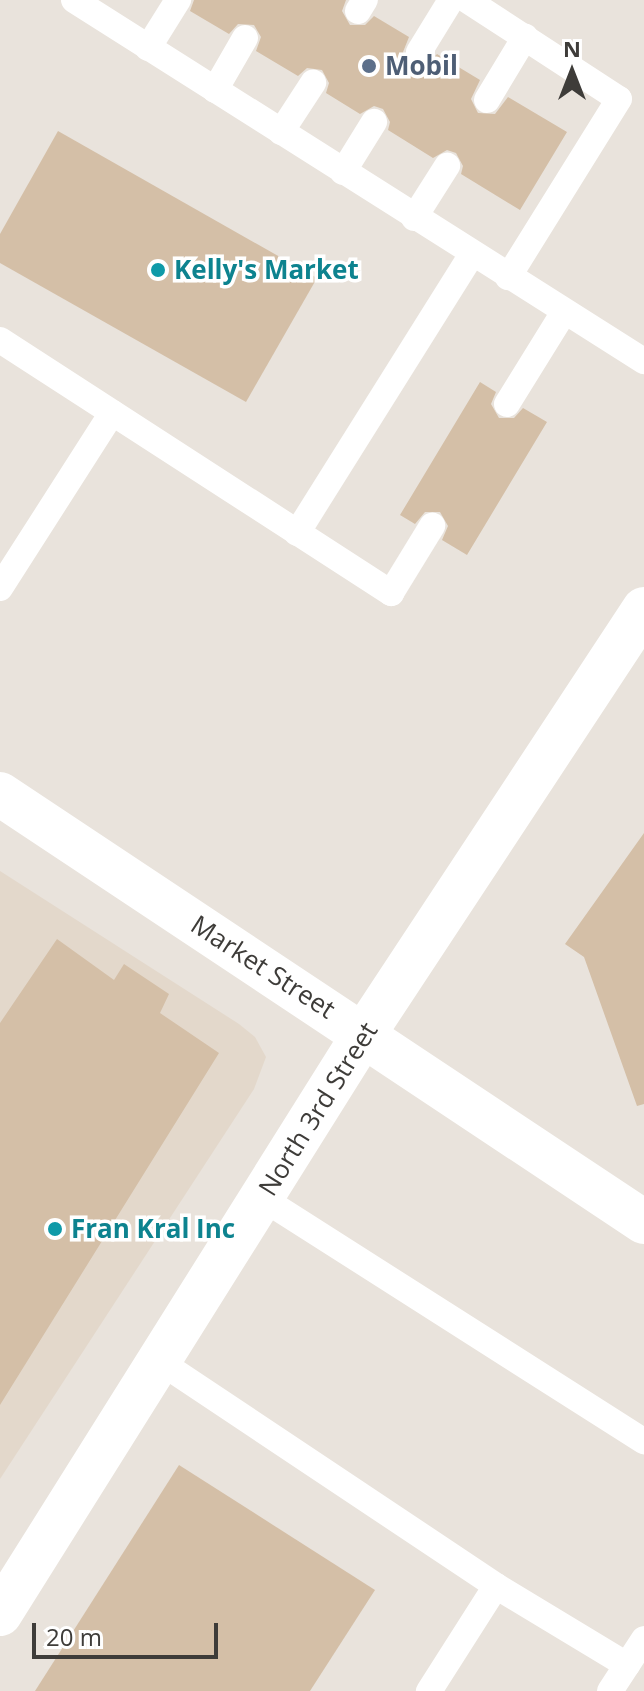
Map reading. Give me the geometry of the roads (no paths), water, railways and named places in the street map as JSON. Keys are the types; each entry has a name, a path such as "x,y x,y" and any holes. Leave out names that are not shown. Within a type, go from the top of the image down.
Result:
{"main road":[{"name":"North 3rd Street","path":"0,1614 364,1034 644,609"},
{"name":"Market Street","path":"0,794 644,1222"}],"lane":[{"path":"74,0 644,361"},
{"path":"148,48 178,0"},
{"path":"419,52 451,0"},
{"path":"467,0 619,99 508,277"},
{"path":"487,100 525,37"},
{"path":"215,90 245,38"},
{"path":"281,132 313,83"},
{"path":"343,172 374,122"},
{"path":"414,218 447,166"},
{"path":"297,533 472,254"},
{"path":"507,404 564,312"},
{"path":"0,340 391,593 432,526"},
{"path":"0,588 112,413"},
{"path":"262,1198 644,1441"},
{"path":"159,1361 496,1586 627,1665"},
{"path":"429,1691 496,1586"},
{"path":"610,1691 644,1639"}],"place":[{"name":"Mobil","path":"369,66"},
{"name":"Kelly's Market","path":"158,270"},
{"name":"Fran Kral Inc","path":"55,1229"}]}
